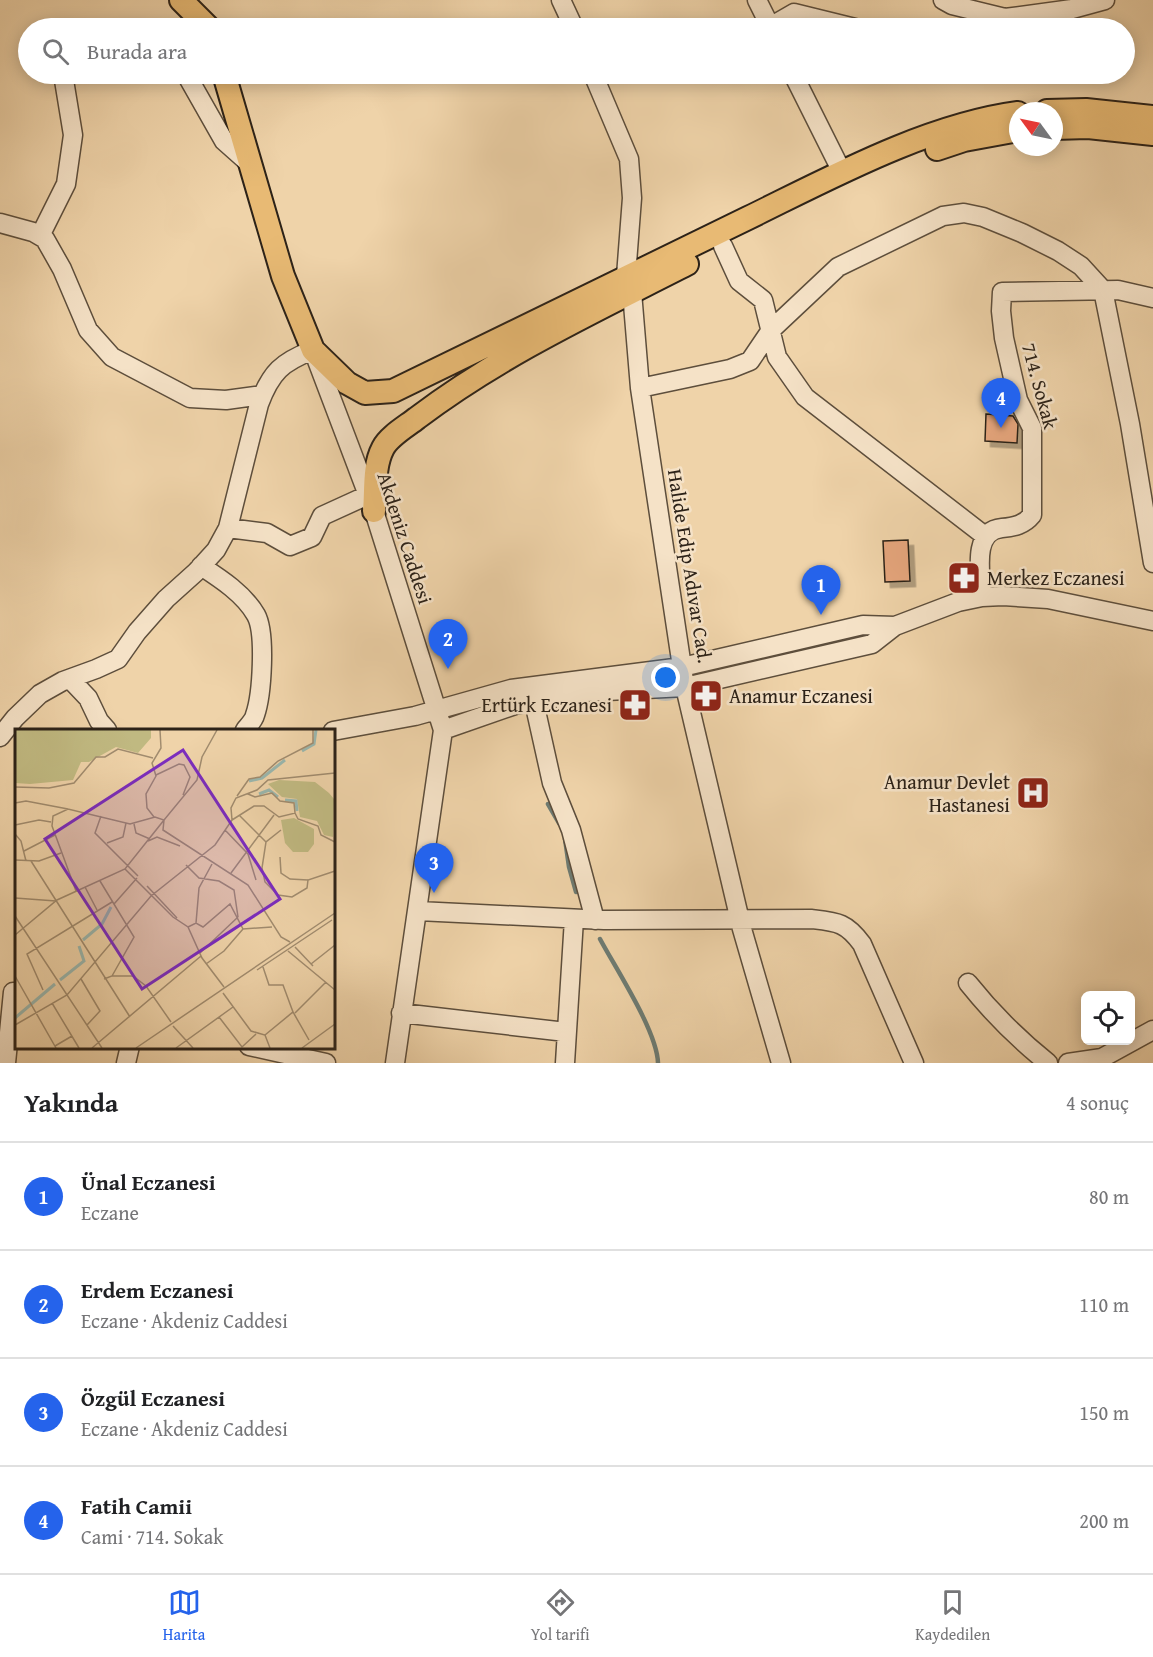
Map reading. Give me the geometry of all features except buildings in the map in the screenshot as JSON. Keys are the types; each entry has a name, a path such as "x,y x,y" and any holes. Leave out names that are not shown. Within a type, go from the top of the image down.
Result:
{"main road":[{"path":"181,0 199,18"},
{"path":"227,84 283,276 313,350 347,383 365,393 393,391 629,284 723,246 848,183 964,140 1009,132"},
{"path":"1063,111 1086,110 1153,117"},
{"path":"371,503 377,465 383,446 445,397 500,361 629,284 842,172 961,124 1009,114"},
{"path":"1063,128 1088,127 1153,134"}],"street":[{"path":"561,0 569,18"},
{"path":"757,0 765,18"},
{"path":"943,0 952,5 1005,18 1072,9 1105,0"},
{"path":"786,18 794,13 814,18"},
{"path":"40,236 66,184 73,135 65,84"},
{"path":"192,84 224,141 251,165"},
{"name":"Halide Edip Adıvar Cad.","path":"597,84 629,159 632,198 629,284 640,388 685,687 740,920 781,1063"},
{"path":"798,84 842,172"},
{"path":"640,388 730,369 750,361 771,330 838,267 943,216 964,213 983,217 1058,251 1081,266 1103,290 1130,424 1153,563"},
{"path":"0,223 33,232 45,239 62,270 88,330 112,357 190,398 226,400 262,395"},
{"path":"723,246 739,281 763,300 777,357 805,397 985,536 980,548 982,597"},
{"path":"1103,290 1119,290 1153,298"},
{"name":"714. Sokak","path":"985,536 994,529 1013,527 1026,522 1032,515 1032,428 1018,400 1004,338 1001,311 1002,292 1103,290"},
{"path":"0,737 15,718 40,694 70,678 118,659 137,632 166,599 216,549 228,528 262,395 270,378 294,358 313,350"},
{"name":"Akdeniz Caddesi","path":"313,350 371,503 443,730 395,1063"},
{"path":"228,528 267,533 290,546 312,537 322,516 371,503"},
{"path":"201,566 228,585 247,603 257,616 262,633 261,687 255,717 246,729"},
{"path":"443,730 515,705 587,692 685,687 872,644 895,626 958,602 982,597 1048,599 1153,621"},
{"path":"334,731 415,716 511,689 682,667 863,625 895,626"},
{"path":"70,678 88,698 99,721 106,729"},
{"path":"534,702 552,783 571,830 595,920"},
{"path":"418,912 595,920 811,919 840,923 853,931 862,944 914,1063"},
{"path":"565,1063 574,919"},
{"path":"969,983 1018,1038 1048,1063"},
{"path":"6,1063 10,992"},
{"path":"401,1013 566,1032"},
{"path":"1068,1063 1102,1058 1153,1030"},
{"path":"126,1063 130,1048"},
{"path":"254,1048 326,1063"}],"waterway":[{"path":"548,804 559,823"},
{"path":"565,839 576,892"},
{"path":"600,939 651,1034 658,1063"}],"place":[{"name":"Fatih Camii","path":"1001,428"},
{"name":"Merkez Eczanesi","path":"964,578"},
{"name":"Ünal Eczanesi","path":"821,615"},
{"name":"Erdem Eczanesi","path":"448,669"},
{"name":"Anamur Eczanesi","path":"706,696"},
{"name":"Ertürk Eczanesi","path":"635,705"},
{"name":"Anamur Devlet Hastanesi","path":"1033,793"},
{"name":"Özgül Eczanesi","path":"434,893"}]}
